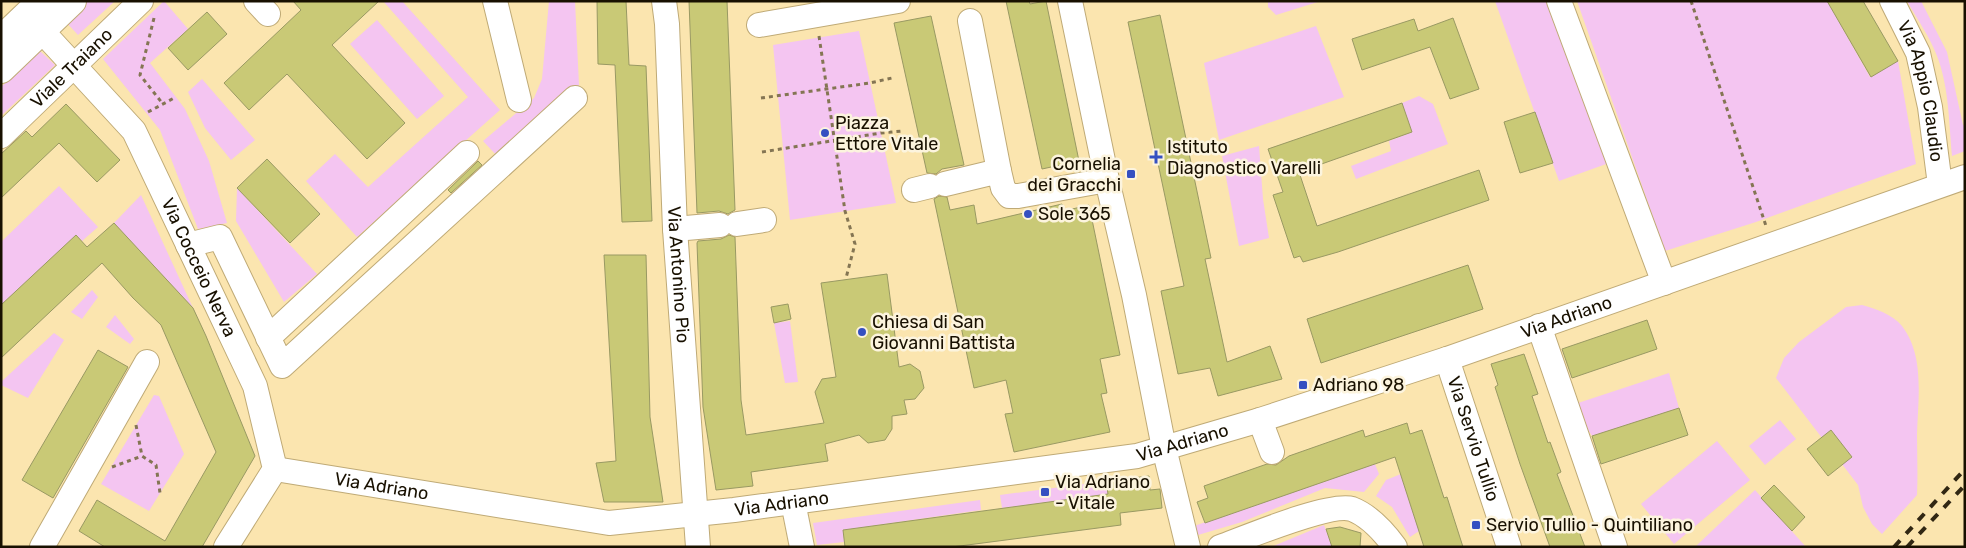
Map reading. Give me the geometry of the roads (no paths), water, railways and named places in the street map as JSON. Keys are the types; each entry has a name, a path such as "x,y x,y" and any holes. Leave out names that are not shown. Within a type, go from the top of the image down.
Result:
{"main road":[{"path":"1,40 37,16 72,1"},
{"path":"1,69 37,16"}],"street":[{"path":"495,1 519,100"},
{"name":"Via Antonino Pio","path":"664,1 667,24 675,229 694,515 698,547"},
{"path":"759,26 898,1"},
{"path":"1070,1 1107,180 1134,294 1164,448 1188,547"},
{"path":"1559,1 1664,283"},
{"name":"Via Appio Claudio","path":"1892,1 1918,53 1930,107 1940,185"},
{"name":"Viale Traiano","path":"1,136 75,66 148,9"},
{"name":"Via Cocceio Nerva","path":"37,16 75,66 134,131 255,386 275,469"},
{"path":"970,21 999,171 1003,188 1009,196 1107,180"},
{"path":"188,245 220,237 282,366 575,98"},
{"path":"268,338 467,153"},
{"path":"930,187 999,171"},
{"name":"Via Adriano","path":"275,469 609,523 694,515 1138,456 1260,420 1447,359 1965,177"},
{"path":"675,229 764,220"},
{"path":"1539,326 1614,547"},
{"name":"Via Servio Tullio","path":"1447,359 1510,547"},
{"path":"42,547 148,362"},
{"path":"1260,420 1272,452"},
{"path":"226,547 275,469"},
{"path":"793,502 802,547"},
{"path":"1220,547 1310,515 1335,509 1351,509 1372,521 1395,547"}],"railway":[{"path":"1894,547 1965,469"},
{"path":"1907,547 1965,485"}],"place":[{"name":"Piazza Ettore Vitale","path":"825,133"},
{"name":"Istituto Diagnostico Varelli","path":"1156,157"},
{"name":"Cornelia dei Gracchi","path":"1131,174"},
{"name":"Sole 365","path":"1028,214"},
{"name":"Chiesa di San Giovanni Battista","path":"862,332"},
{"name":"Adriano 98","path":"1303,385"},
{"name":"Via Adriano - Vitale","path":"1045,492"},
{"name":"Servio Tullio - Quintiliano","path":"1476,525"}]}
